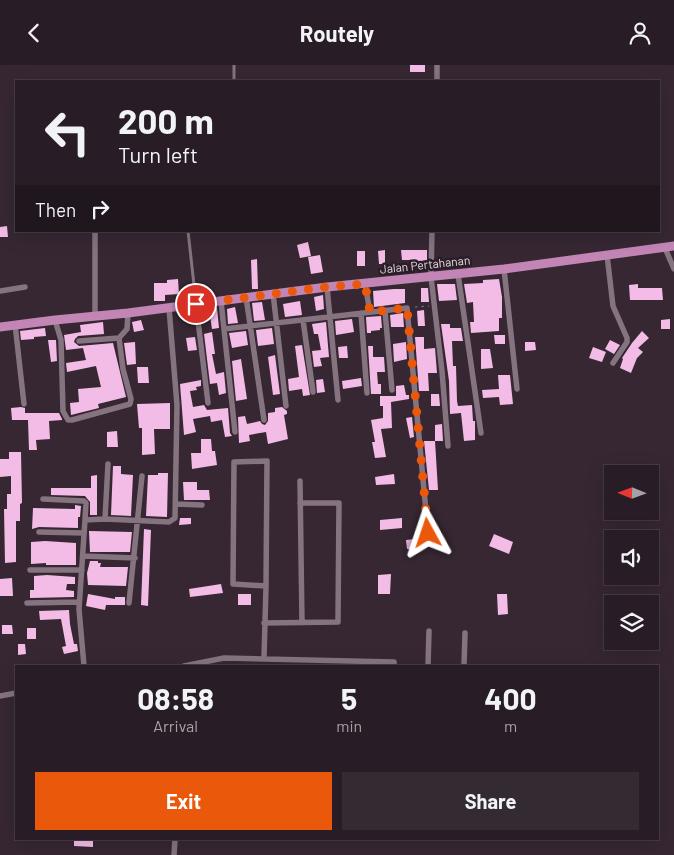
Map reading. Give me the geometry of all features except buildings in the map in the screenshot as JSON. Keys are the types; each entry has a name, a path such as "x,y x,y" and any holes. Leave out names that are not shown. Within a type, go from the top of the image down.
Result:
{"main road":[{"name":"Jalan Pertahanan","path":"0,327 169,308 326,287 504,269 669,247"}],"street":[{"path":"437,65 437,80"},
{"path":"95,232 95,317"},
{"path":"432,232 431,277 448,446"},
{"path":"669,247 674,269"},
{"path":"607,255 613,306 627,338 627,342 614,363"},
{"path":"504,269 517,389"},
{"path":"458,273 481,433"},
{"path":"365,284 370,312"},
{"path":"0,291 25,287"},
{"path":"326,287 338,400"},
{"path":"274,293 286,406"},
{"path":"246,297 264,420"},
{"path":"221,301 236,432"},
{"path":"196,304 208,403"},
{"path":"85,520 173,521 175,518 177,405 169,308"},
{"path":"224,329 407,308 428,533"},
{"path":"385,311 392,390"},
{"path":"79,341 119,338 127,329 128,313"},
{"path":"360,313 366,393"},
{"path":"55,320 61,340 63,411 68,419 72,420 130,404 131,399 123,369 119,338"},
{"path":"303,320 313,392"},
{"path":"15,324 24,405"},
{"path":"264,658 266,585 267,461 234,462 233,583 266,585"},
{"path":"105,519 108,464"},
{"path":"130,603 142,477"},
{"path":"300,481 302,623"},
{"path":"43,499 84,501 86,503 79,602 84,665"},
{"path":"264,623 338,622 338,503 300,503"},
{"path":"176,504 202,505"},
{"path":"39,532 84,533"},
{"path":"83,556 135,558"},
{"path":"30,570 82,569"},
{"path":"27,603 79,602"},
{"path":"428,665 429,631"},
{"path":"464,665 465,633"},
{"path":"189,665 224,658 394,662 394,665"},
{"path":"277,659 277,665"},
{"path":"0,696 15,693"},
{"path":"174,855 175,840"}],"lane":[{"path":"234,65 234,80"},
{"path":"188,232 196,304"}],"path":[{"path":"407,308 434,305"}],"route":[{"path":"196,304 274,293 365,284 370,312 407,308 428,533"}]}
